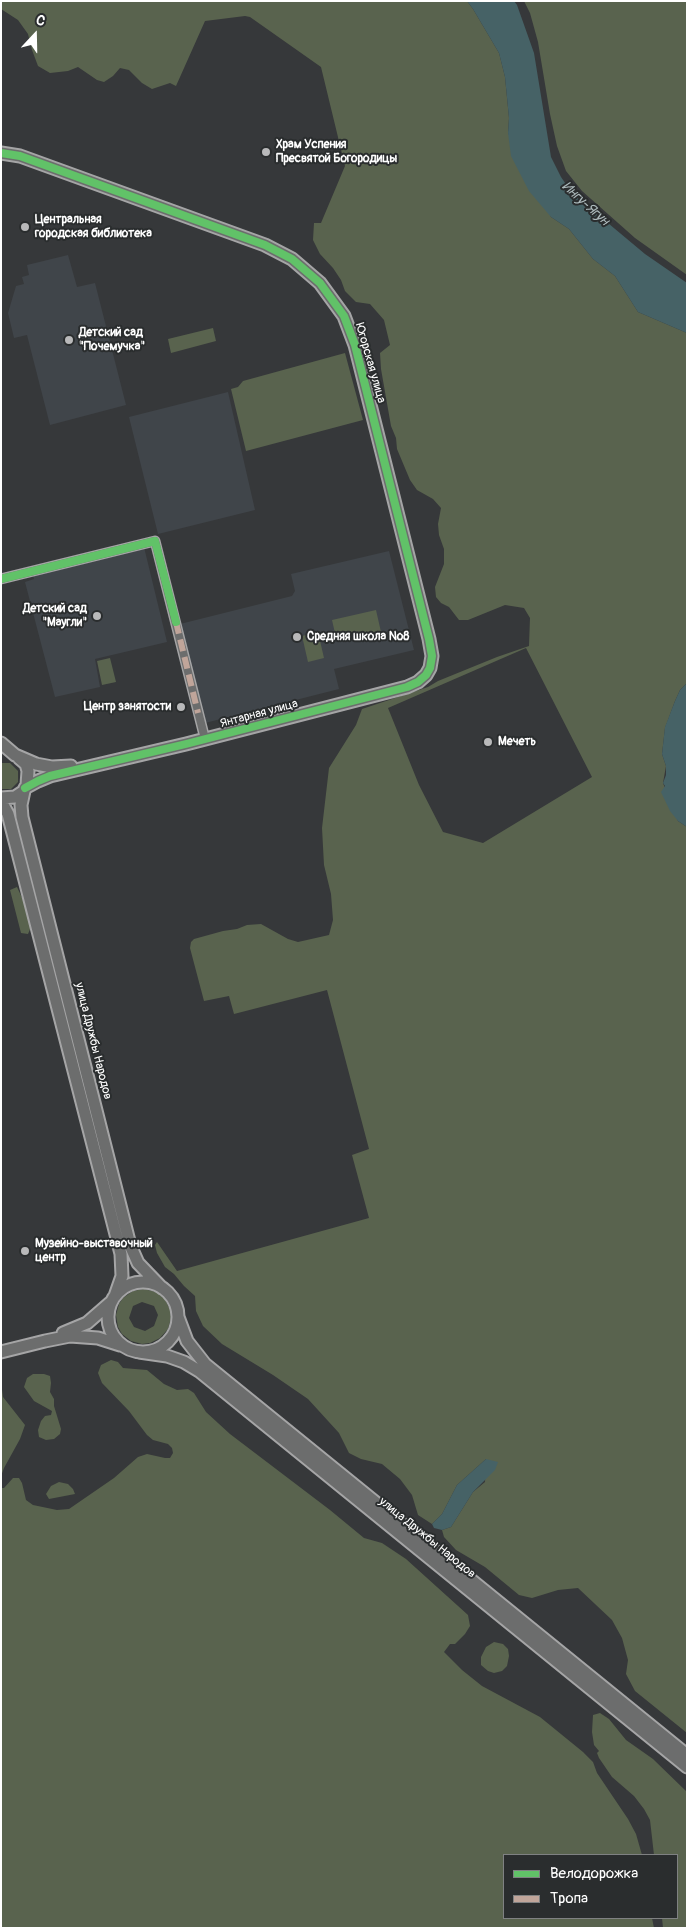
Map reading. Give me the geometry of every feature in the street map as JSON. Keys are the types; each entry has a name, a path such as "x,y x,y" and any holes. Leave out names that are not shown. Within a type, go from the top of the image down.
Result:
{"main road":[{"name":"Югорская улица","path":"1,153 20,156 265,245 301,265 330,296 344,316 355,345 429,639 432,662 426,676"},
{"name":"Янтарная улица","path":"95,764 205,739 407,687 426,676"},
{"path":"1,743 16,756"},
{"path":"1,754 16,756 36,764 52,767 95,764"},
{"name":"улица Дружбы Народов","path":"16,756 26,764 28,771 28,780 21,806 22,817 130,1245 138,1263 162,1288"},
{"path":"1,800 15,797 43,778 95,764"},
{"name":"улица Дружбы Народов","path":"1,800 8,814 121,1254 122,1276 114,1298"},
{"path":"1,1352 45,1341 87,1323 123,1288 137,1283 148,1283 162,1288 174,1303 178,1318 174,1332 164,1344 151,1351 134,1350 119,1342 110,1329 108,1314 114,1298"},
{"name":"улица Дружбы Народов","path":"178,1318 187,1341 205,1364 687,1755"},
{"name":"улица Дружбы Народов","path":"45,1341 70,1336 108,1340 134,1350 168,1356 199,1370 687,1767"}],"street":[{"path":"1,579 155,541 205,739"}],"shaded area":[{"name":"Детский сад \"Почемучка\"","path":"68,255 77,287 95,283 126,405 50,425 27,335 14,338 8,313 16,286 24,284 22,277 29,275 27,265"},
{"path":"228,392 255,510 158,534 129,417"},
{"name":"Детский сад \"Маугли\"","path":"144,547 167,642 95,659 100,687 55,697 25,582 34,579 33,575"},
{"name":"Средняя школа №8","path":"389,551 414,650 334,669 339,689 205,723 180,624 292,596 295,591 291,574"}],"green space":[{"path":"1,1 467,1 499,53 505,77 509,118 508,133 551,217 569,229 593,259 615,276 638,312 687,333 687,683 680,690 665,728 662,754 666,766 663,783 678,821 687,827 687,1733 635,1691 626,1674 628,1660 622,1638 612,1620 578,1588 558,1590 532,1598 519,1595 485,1567 456,1550 444,1537 442,1530 451,1527 473,1492 485,1482 486,1459 457,1485 442,1514 432,1524 418,1515 412,1495 400,1479 382,1464 361,1459 349,1453 339,1433 308,1399 222,1344 203,1326 196,1311 195,1296 165,1267 157,1253 155,1245 157,1242 177,1271 369,1218 352,1155 369,1149 327,990 234,1014 229,996 204,1001 190,948 191,942 194,939 223,931 247,925 261,924 288,939 298,942 329,935 333,920 331,894 324,865 322,828 329,768 356,725 362,709 428,687 438,681 497,657 529,646 530,618 524,608 505,605 468,620 459,620 449,607 441,603 436,597 435,587 444,564 444,549 439,535 438,524 441,508 433,499 417,490 410,480 397,449 381,369 380,353 390,345 384,320 370,304 356,302 345,291 341,280 320,254 313,240 314,223 321,223 345,166 321,67 250,17 245,16 205,21 176,86 170,83 152,89 142,83 129,70 120,68 104,82 97,80 78,67 68,71 50,73 38,66 28,34 18,20 1,9","holes":["526,648 592,777 483,843 443,832 419,785 388,708"]},
{"path":"524,1 687,1 687,275 635,238 582,191 566,171 557,146 550,114 538,42 530,13"},
{"path":"213,328 216,341 171,353 168,339"},
{"path":"345,353 363,420 246,451 231,389 238,387 243,381"},
{"path":"376,610 381,632 337,642 332,620"},
{"path":"318,632 324,658 308,662 302,636"},
{"path":"110,658 116,682 102,685 97,661"},
{"path":"1,763 10,763 18,771 18,782 11,789 1,789"},
{"path":"17,887 24,902 31,927 28,934 21,933 10,890"},
{"path":"144,1289 156,1292 165,1299 170,1310 171,1318 168,1329 160,1338 150,1343 142,1344 131,1341 122,1334 118,1327 116,1315 119,1304 123,1298 133,1291","holes":["142,1302 154,1306 158,1315 154,1326 145,1331 134,1327 129,1318 133,1306"]},
{"path":"111,1360 118,1362 123,1368 147,1370 164,1384 177,1390 188,1389 194,1393 206,1412 230,1434 364,1538 382,1543 406,1559 468,1615 470,1626 465,1634 455,1644 450,1644 444,1652 482,1686 540,1717 593,1762 597,1773 636,1834 642,1854 503,1854 503,1919 652,1919 654,1928 1,1928 1,1488 4,1488 13,1478 19,1478 26,1500 33,1505 57,1510 69,1509 114,1478 138,1457 147,1454 170,1458 173,1453 172,1448 168,1444 153,1440 147,1435 129,1411 102,1383 98,1373 101,1365"},
{"path":"33,1374 50,1376 50,1392 54,1399 54,1406 61,1429 60,1434 54,1439 46,1440 39,1437 38,1430 41,1421 45,1416 51,1415 52,1411 34,1401 24,1387 27,1378"},
{"path":"1,1382 3,1397 25,1425 1,1476"},
{"path":"59,1482 68,1484 75,1494 49,1499 46,1494 51,1486"},
{"path":"494,1642 503,1644 508,1649 509,1656 507,1666 502,1671 494,1673 481,1665 481,1657 486,1647"},
{"path":"600,1713 609,1719 626,1740 653,1759 687,1792 687,1928 663,1928 662,1919 678,1919 678,1854 654,1854 650,1820 644,1809 634,1796 612,1777 599,1758 597,1753 599,1751 594,1745 592,1732 593,1715"}],"water":[{"name":"Ингу-Ягун","path":"467,1 514,1 517,5 534,53 551,157 561,177 572,193 645,254 687,283 687,333 638,312 615,276 593,259 569,229 551,217 529,191 511,156 505,77 499,53"},
{"path":"687,683 687,827 678,821 670,811 661,792 665,786 663,783 666,775 666,766 662,754 665,727 680,690"},
{"path":"486,1459 498,1462 495,1470 473,1492 451,1527 442,1530 434,1528 432,1524 442,1514 457,1485"}],"marked path":[{"path":"176,622 198,713"}],"cycle path":[{"path":"1,153 20,156 265,245 292,259 320,283 344,316 355,345 432,656 430,668 426,675 418,682 407,687 186,744 50,776 25,788"},
{"path":"1,579 155,541 176,622"}],"place":[{"name":"Храм Успения Пресвятой Богородицы","path":"266,152"},
{"name":"Центральная городская библиотека","path":"25,227"},
{"name":"Детский сад \"Почемучка\"","path":"69,340"},
{"name":"Детский сад \"Маугли\"","path":"97,616"},
{"name":"Средняя школа №8","path":"297,637"},
{"name":"Центр занятости","path":"181,707"},
{"name":"Мечеть","path":"488,742"},
{"name":"Музейно-выставочный центр","path":"25,1251"}]}
